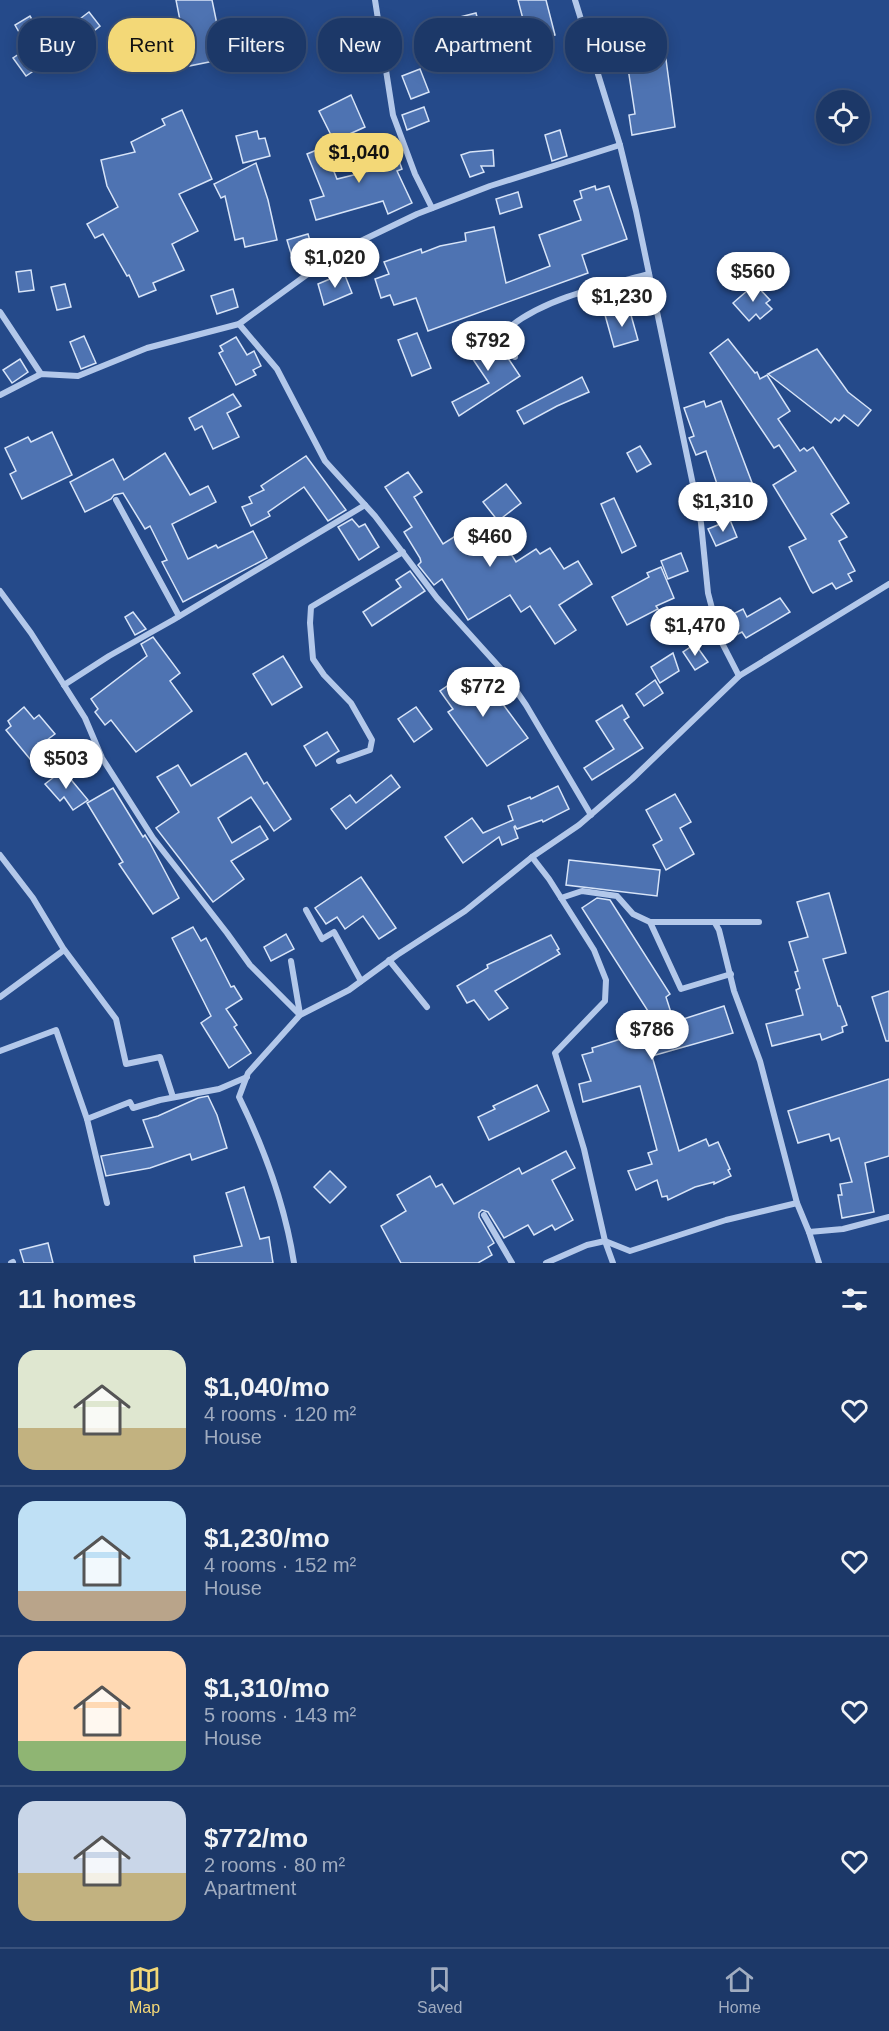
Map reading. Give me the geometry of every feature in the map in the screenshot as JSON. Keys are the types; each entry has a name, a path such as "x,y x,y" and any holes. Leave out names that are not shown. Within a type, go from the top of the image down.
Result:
{"street":[{"path":"375,0 393,115 415,174 432,208"},
{"path":"575,0 620,145 650,274 701,523 708,593 720,639 739,676"},
{"path":"0,395 41,374 78,376 147,348 239,324 338,252 432,208 490,186 620,145"},
{"path":"515,357 511,326 527,313 592,289 650,274"},
{"path":"0,312 41,374"},
{"path":"239,324 277,369 325,461 365,505 437,598 502,670 526,705 591,814"},
{"path":"116,500 179,616"},
{"path":"64,685 365,505"},
{"path":"339,761 370,750 372,740 351,703 324,675 313,659 311,607 403,552"},
{"path":"294,1263 279,1196 267,1158 239,1097 247,1077 266,1051 300,1015 349,990 389,960 465,911 532,857 591,814 632,779 739,676 889,584"},
{"path":"0,591 31,633 85,718 102,758 153,838 250,966 300,1015"},
{"path":"0,855 33,898 64,950 116,1019 126,1064 160,1057 173,1097"},
{"path":"532,857 594,950 606,980 605,1001 555,1053 584,1149 605,1241 613,1263"},
{"path":"561,898 582,891 617,896 633,914 650,922 759,922"},
{"path":"306,910 322,939 334,932 361,981"},
{"path":"650,922 681,989 731,974"},
{"path":"715,923 719,930 734,991 760,1061 797,1203 819,1263"},
{"path":"0,997 64,950"},
{"path":"389,960 427,1007"},
{"path":"291,961 300,1015"},
{"path":"0,1051 56,1030 87,1119 107,1203"},
{"path":"87,1119 130,1102 133,1108 173,1097 219,1089 247,1077"},
{"path":"546,1263 587,1245 605,1241 630,1251 726,1220 797,1203"},
{"path":"484,1215 512,1263"},
{"path":"809,1232 843,1230 889,1217"}],"building":[{"path":"176,0 212,0 216,18 207,18 207,62 195,65 195,18 180,18"},
{"path":"518,0 546,0 551,18 523,18"},
{"path":"89,12 94,18 81,18"},
{"path":"476,13 477,18 456,18"},
{"path":"18,55 18,65 13,58"},
{"path":"667,67 675,127 632,135 629,115 635,114 629,72 667,72"},
{"path":"414,71 421,72 429,92 411,99 402,76"},
{"path":"351,95 365,127 334,141 319,111"},
{"path":"424,107 429,121 407,130 402,115"},
{"path":"182,110 212,179 179,194 198,231 172,244 184,270 153,283 156,290 139,297 129,275 127,276 103,234 95,238 87,224 118,207 107,186 101,160 135,152 131,142 165,125 162,119"},
{"path":"560,130 567,156 552,161 545,135"},
{"path":"257,131 259,139 265,138 270,156 243,163 236,136"},
{"path":"392,141 402,169 397,171 412,203 388,214 383,201 316,220 310,200 324,196 307,154 324,147 337,179 378,169 371,147"},
{"path":"493,150 494,166 481,166 484,172 470,177 461,155"},
{"path":"256,163 268,200 277,240 245,247 243,238 235,240 225,196 221,198 214,184"},
{"path":"595,186 596,190 609,186 627,239 582,255 588,273 428,331 416,298 394,305 390,295 381,298 375,279 389,274 384,262 421,249 422,253 440,246 466,241 465,233 494,227 506,283 550,266 539,235 581,220 574,201 582,198 580,191"},
{"path":"518,192 522,207 500,214 496,199"},
{"path":"308,234 316,261 295,267 287,240"},
{"path":"31,270 34,290 19,292 16,272"},
{"path":"344,273 352,293 324,305 318,284"},
{"path":"65,284 71,307 57,310 51,287"},
{"path":"755,284 770,300 766,303 772,309 760,319 756,314 749,321 733,303"},
{"path":"233,289 238,307 217,314 211,296"},
{"path":"629,308 638,340 614,347 605,315"},
{"path":"417,333 431,368 412,376 398,340"},
{"path":"491,333 520,376 459,416 452,402 489,383 466,349"},
{"path":"84,336 96,363 81,369 70,342"},
{"path":"236,337 247,355 254,351 261,366 253,370 256,375 236,385 219,353 223,351 220,346"},
{"path":"728,339 755,373 757,372 760,379 767,375 790,411 778,419 800,451 804,448 807,451 813,447 849,503 831,514 847,537 839,541 855,571 848,574 852,581 836,589 832,583 813,593 789,547 806,539 773,485 796,471 779,445 774,448 710,353"},
{"path":"817,349 848,392 871,410 858,426 844,415 839,421 835,418 831,423 768,374"},
{"path":"20,359 28,372 12,383 3,370"},
{"path":"582,377 589,392 524,424 517,411"},
{"path":"233,394 241,406 227,413 239,437 213,449 202,426 195,430 189,418"},
{"path":"704,401 706,407 721,401 754,488 712,510 704,493 718,487 706,451 696,455 689,438 694,436 684,408"},
{"path":"52,432 72,475 22,499 10,474 16,471 5,448 28,437 31,442"},
{"path":"640,446 651,464 637,472 627,453"},
{"path":"165,453 190,495 208,486 216,502 172,524 188,559 253,531 267,558 183,602 162,562 167,560 150,526 145,529 123,493 114,495 111,499 85,512 70,482 113,459 124,480"},
{"path":"306,456 346,510 328,521 304,487 268,512 270,516 251,526 242,507 252,503 249,497 264,490 261,486"},
{"path":"408,472 422,492 414,497 443,544 484,518 505,551 508,549 516,562 536,549 540,554 550,548 564,569 578,561 592,584 559,605 576,630 555,644 530,606 521,612 510,595 468,620 442,579 434,585 418,565 421,562 420,558 404,532 412,527 385,487"},
{"path":"506,484 521,503 498,521 483,502"},
{"path":"614,498 636,546 622,553 601,504"},
{"path":"352,519 359,527 365,524 379,547 359,560 338,527"},
{"path":"730,520 737,537 716,546 708,529"},
{"path":"681,553 688,571 668,579 661,561"},
{"path":"661,567 674,598 656,606 658,609 627,625 612,597 649,577 647,573"},
{"path":"410,571 425,591 372,626 363,612 401,587 396,580"},
{"path":"780,598 790,612 746,638 742,632 730,638 721,620 743,609 747,617"},
{"path":"133,612 146,629 135,635 125,617"},
{"path":"153,637 180,673 170,681 192,711 136,752 111,720 105,725 95,712 98,709 91,699 147,656 141,644"},
{"path":"695,644 708,662 695,670 683,652"},
{"path":"673,653 679,671 660,683 651,667"},
{"path":"283,656 302,687 272,705 253,674"},
{"path":"469,671 481,688 488,684 528,738 487,766 448,712 453,709 440,691"},
{"path":"655,680 663,693 644,706 636,694"},
{"path":"622,705 629,717 624,720 643,748 592,780 584,768 614,749 596,721"},
{"path":"24,707 34,719 39,715 55,734 47,740 50,743 30,759 6,730 11,726 8,721"},
{"path":"416,707 432,729 414,742 398,719"},
{"path":"327,732 339,751 316,766 304,746"},
{"path":"246,753 264,784 267,782 291,819 274,831 251,797 218,818 232,843 260,826 268,839 231,861 244,879 213,902 156,828 179,812 157,777 178,765 191,786"},
{"path":"63,770 88,800 73,810 64,797 60,801 45,784"},
{"path":"391,775 400,787 346,829 331,809 350,795 356,803"},
{"path":"558,786 569,809 543,822 542,820 517,829 515,826 518,838 502,845 499,837 463,863 445,837 472,818 483,833 513,820 508,806 530,797 531,799"},
{"path":"113,788 143,837 145,835 150,843 179,898 153,914 119,864 123,862 87,803"},
{"path":"675,794 691,822 680,828 694,854 666,870 653,845 662,840 646,810"},
{"path":"569,860 660,870 657,896 566,885"},
{"path":"361,877 396,928 379,939 363,916 345,929 337,917 326,924 315,908"},
{"path":"829,893 846,953 823,959 838,1006 840,1006 847,1025 842,1027 843,1032 822,1040 820,1034 772,1046 766,1024 803,1015 796,990 800,988 795,972 798,971 789,942 808,937 797,902"},
{"path":"597,898 610,900 670,994 666,997 674,1022 724,1006 733,1033 652,1056 679,1151 706,1139 709,1146 718,1142 731,1176 714,1184 714,1182 695,1187 668,1200 667,1196 662,1197 657,1180 636,1190 628,1171 652,1164 648,1153 657,1150 640,1086 583,1102 579,1084 591,1081 582,1055 593,1052 592,1048 624,1038 619,1020 648,1011 582,908"},
{"path":"193,927 201,941 206,938 231,987 234,986 242,999 226,1009 237,1025 234,1027 251,1053 229,1068 201,1023 211,1016 172,938"},
{"path":"286,934 294,949 271,961 264,947"},
{"path":"551,935 560,954 495,991 508,1008 489,1020 474,1000 467,1003 457,986 488,968 487,965"},
{"path":"889,991 889,1041 886,1041 872,997"},
{"path":"889,1079 889,1156 865,1163 874,1212 842,1218 838,1195 842,1195 840,1184 852,1182 839,1138 831,1141 829,1134 798,1143 788,1111"},
{"path":"537,1085 549,1111 489,1140 478,1117 495,1109 493,1106"},
{"path":"208,1096 217,1115 227,1148 192,1160 190,1154 150,1168 106,1176 101,1156 153,1147 143,1120"},
{"path":"566,1151 575,1168 552,1180 573,1220 555,1230 552,1225 534,1235 528,1225 504,1238 488,1212 482,1210 479,1217 494,1243 488,1247 492,1255 478,1263 401,1263 381,1226 406,1211 397,1195 430,1176 436,1187 442,1184 454,1204 519,1168 522,1174"},
{"path":"330,1171 346,1187 330,1203 314,1187"},
{"path":"244,1187 260,1239 269,1237 273,1263 195,1263 194,1256 242,1246 226,1193"},
{"path":"48,1243 53,1263 24,1263 20,1250"}]}
